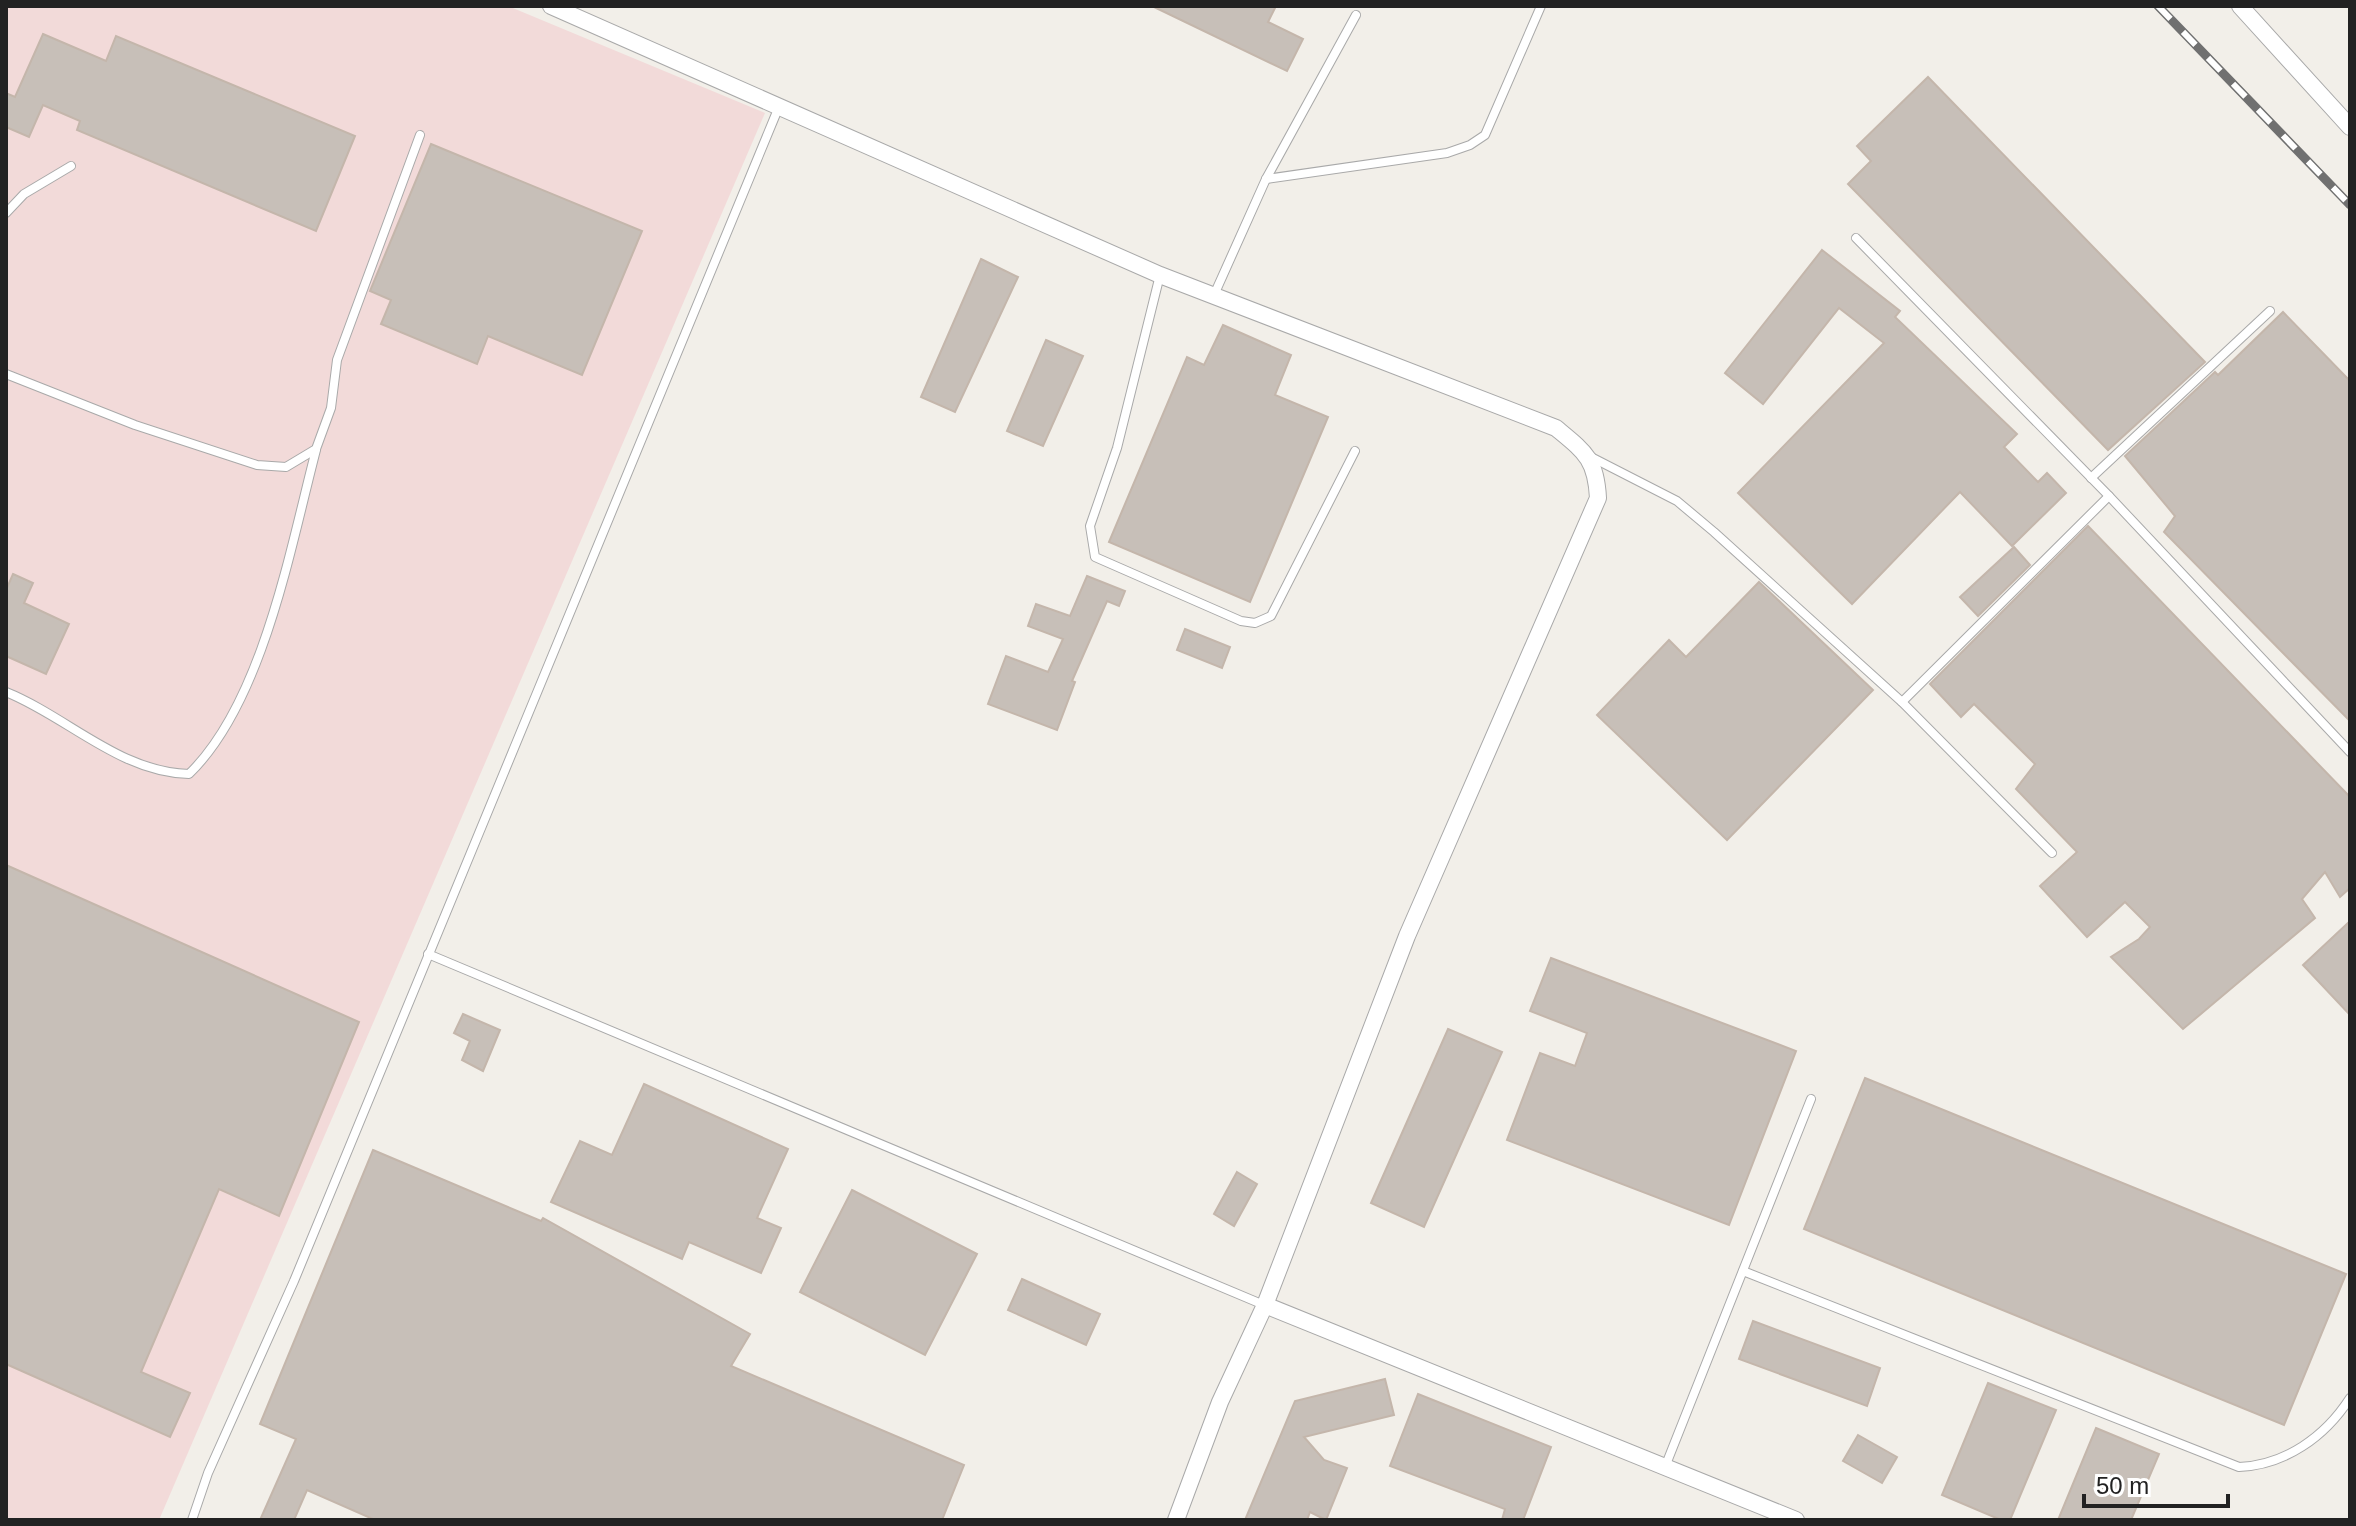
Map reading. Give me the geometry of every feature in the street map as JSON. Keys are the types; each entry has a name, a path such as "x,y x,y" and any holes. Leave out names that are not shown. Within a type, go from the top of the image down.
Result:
{"street":[{"path":"551,6 778,109 1160,275 1556,428 1590,457 1597,474 1598,498 1407,936 1265,1305 1220,1402 1176,1520"},
{"path":"2240,6 2350,127"},
{"path":"1265,1305 1796,1520"}],"lane":[{"path":"1266,179 1447,153 1470,145 1485,135 1541,6"},
{"path":"1214,295 1266,179 1356,15"},
{"path":"192,1520 208,1473 294,1281 778,109"},
{"path":"6,692 27,700 126,759 162,773 189,774 211,753 232,718 272,614 316,449 331,408 337,360 420,135"},
{"path":"6,213 24,194 71,166"},
{"path":"1856,238 2109,496 2350,752"},
{"path":"1160,275 1129,408 1090,526 1095,557 1255,623 1271,616 1355,451"},
{"path":"2091,478 2270,311"},
{"path":"6,374 135,425 257,465 286,467 316,449"},
{"path":"1590,457 1677,501 1902,702 2052,853"},
{"path":"1902,702 2109,496"},
{"path":"428,954 1265,1305"},
{"path":"1665,1467 1811,1099"},
{"path":"1743,1271 2239,1467 2284,1460 2321,1432 2350,1398"}],"shaded area":[{"path":"6,6 508,6 765,113 159,1520 6,1520"}],"building":[{"path":"1152,6 1276,6 1268,22 1303,39 1287,71"},
{"path":"43,34 106,61 116,36 355,136 316,231 77,130 80,121 43,105 29,137 6,127 6,93 15,97"},
{"path":"1928,77 2205,362 2108,450 1848,184 1871,161 1857,146"},
{"path":"431,144 642,231 582,375 488,336 477,364 381,324 391,300 370,291"},
{"path":"1822,250 1900,311 1895,317 2017,434 2004,447 2038,482 2047,473 2066,493 2012,546 1960,492 1852,604 1738,493 1884,343 1839,308 1763,404 1725,373"},
{"path":"981,259 1018,277 955,412 921,397"},
{"path":"2283,312 2350,381 2350,721 2164,532 2175,516 2125,456 2215,372 2218,375"},
{"path":"1223,325 1291,355 1275,395 1328,417 1250,602 1109,542 1187,357 1204,365"},
{"path":"1046,340 1083,356 1043,446 1007,431"},
{"path":"2088,526 2350,797 2350,888 2340,897 2325,872 2302,899 2315,918 2183,1029 2111,957 2139,939 2150,927 2125,902 2087,937 2040,886 2077,852 2016,789 2035,764 1974,704 1961,717 1930,684"},
{"path":"2014,547 2030,565 1978,616 1960,597"},
{"path":"13,574 33,583 24,603 69,624 46,674 6,656 6,590"},
{"path":"1087,576 1125,591 1119,606 1107,601 1072,681 1075,682 1057,730 988,704 1006,656 1048,672 1063,639 1028,626 1036,604 1070,616"},
{"path":"1759,582 1873,690 1727,840 1597,715 1669,640 1686,657"},
{"path":"1185,629 1230,647 1222,668 1177,650"},
{"path":"6,865 359,1022 279,1216 219,1189 141,1372 190,1393 170,1437 6,1364"},
{"path":"2350,921 2350,1015 2303,965"},
{"path":"1551,958 1796,1051 1729,1225 1507,1140 1540,1053 1575,1066 1587,1033 1530,1011"},
{"path":"463,1014 500,1030 483,1071 462,1060 470,1041 454,1033"},
{"path":"1448,1029 1502,1052 1424,1227 1371,1203"},
{"path":"1865,1078 2346,1274 2284,1425 1804,1229"},
{"path":"644,1084 788,1149 757,1218 781,1228 761,1273 689,1242 682,1259 551,1202 580,1141 612,1155"},
{"path":"373,1150 541,1221 543,1218 750,1334 731,1366 964,1465 942,1520 375,1520 307,1490 294,1520 260,1520 296,1439 260,1424"},
{"path":"1237,1172 1257,1184 1234,1226 1214,1214"},
{"path":"852,1190 977,1254 925,1355 800,1292"},
{"path":"1022,1279 1100,1314 1086,1345 1008,1310"},
{"path":"1753,1321 1880,1368 1867,1406 1739,1359"},
{"path":"1385,1379 1394,1415 1304,1437 1324,1460 1347,1468 1326,1520 1310,1512 1307,1520 1245,1520 1295,1401"},
{"path":"1988,1383 2056,1410 2010,1520 2001,1520 1942,1495"},
{"path":"1418,1394 1551,1447 1523,1520 1502,1520 1505,1509 1390,1466"},
{"path":"2096,1428 2159,1454 2131,1520 2058,1520"},
{"path":"1858,1435 1897,1457 1882,1483 1843,1461"}],"railway":[{"path":"2158,6 2350,205"}]}
